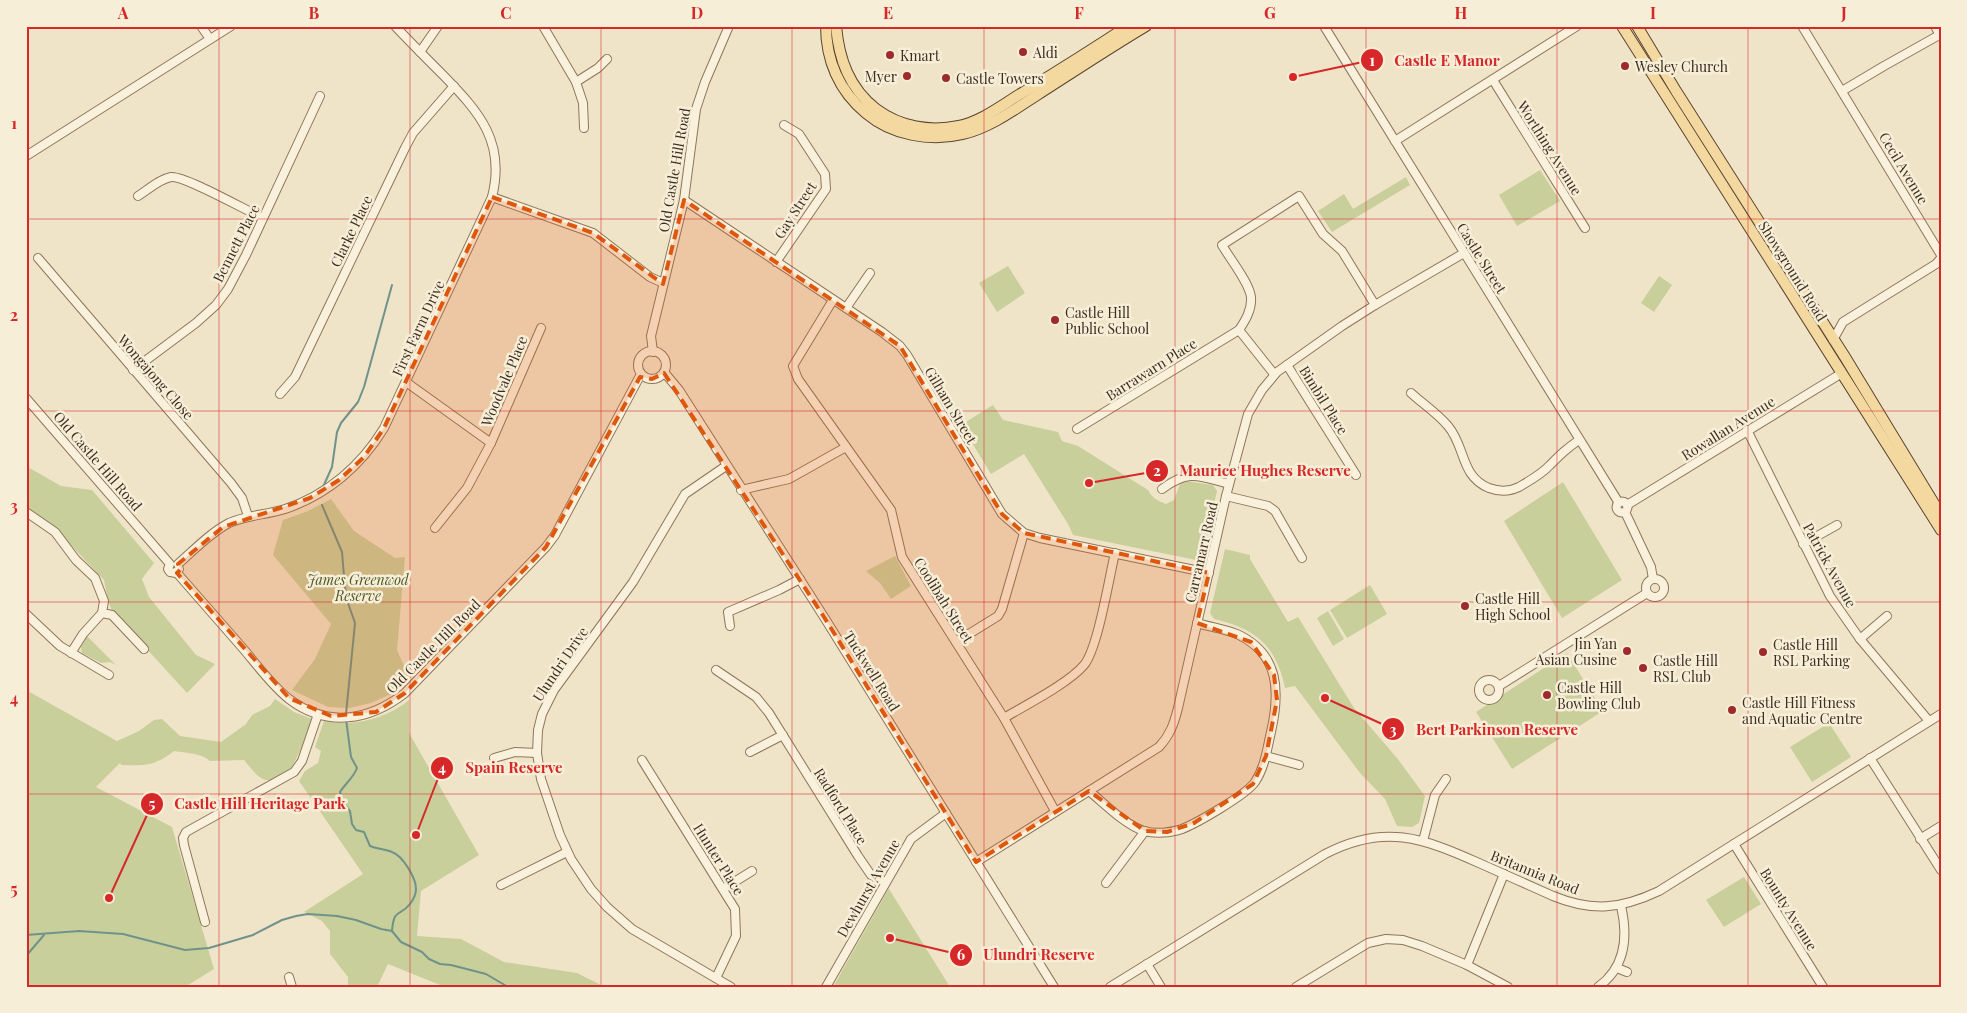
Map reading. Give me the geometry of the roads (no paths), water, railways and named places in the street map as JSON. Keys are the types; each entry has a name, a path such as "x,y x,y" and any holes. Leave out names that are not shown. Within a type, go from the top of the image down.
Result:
{"main road":[{"path":"826,26 828,54 833,69 852,101 868,115 880,122 910,134 924,137 964,134 984,126 1014,110 1146,26"},
{"path":"836,26 840,57 846,72 854,86 868,103 884,115 900,122 919,128 940,129 959,126 986,115 1128,26"},
{"name":"Showground Road","path":"1622,26 1941,515"},
{"name":"Showground Road","path":"1637,26 1833,340 1846,370 1941,530"}],"street":[{"path":"201,26 210,40"},
{"path":"26,156 231,26"},
{"name":"First Farm Drive","path":"178,568 218,530 248,516 275,512 298,504 321,492 364,457 377,439 406,382 492,197 496,178 496,165 489,132 481,117 454,86 395,26"},
{"path":"420,52 438,26"},
{"path":"543,26 576,82 583,103 584,128"},
{"name":"Castle Street","path":"1324,26 1579,440 1623,507 1645,554 1653,579"},
{"path":"1395,141 1577,26"},
{"name":"Cecil Avenue","path":"1802,26 1937,247 1941,258 1936,264 1843,322 1833,340"},
{"path":"1842,91 1940,35 1935,26"},
{"name":"Old Castle Hill Road","path":"653,352 651,336 684,200 696,110 705,82 728,27"},
{"path":"576,82 598,68 606,59"},
{"name":"Worthing Avenue","path":"1494,80 1585,228"},
{"name":"Clarke Place","path":"280,394 295,377 413,133 454,86"},
{"name":"Bennett Place","path":"133,370 196,323 216,305 232,280 263,218 320,96"},
{"name":"Gay Street","path":"776,262 826,189 827,182 825,174 798,134 784,125"},
{"path":"138,196 161,181 173,177 187,181 263,218"},
{"path":"1274,374 1239,330 1250,310 1251,297 1246,284 1222,245 1299,196 1323,234 1342,251 1374,305"},
{"path":"492,197 593,233 650,276 663,283"},
{"name":"Gilham Street","path":"684,200 900,346 1002,514 1024,533 1040,538 1209,573"},
{"name":"Carramarr Road","path":"976,862 1159,747 1168,737 1173,726 1226,496 1248,414 1274,374 1374,305 1464,253"},
{"name":"Wongajong Close","path":"38,258 237,490 248,516"},
{"path":"846,308 870,273"},
{"name":"Coolibah Street","path":"833,300 793,366 798,379 891,510 902,557 1004,718 1055,811"},
{"path":"1818,317 1829,323 1843,322"},
{"name":"Woodvale Place","path":"436,528 467,488 491,443 540,328"},
{"name":"Barrawarn Place","path":"1077,429 1239,330"},
{"path":"653,352 664,359 665,363 664,372 657,378 652,379 641,374 638,369 639,360 644,354 653,352"},
{"name":"Bimbil Place","path":"1287,365 1356,475"},
{"name":"Rowallan Avenue","path":"1623,507 1846,370"},
{"name":"Tuckwell Road","path":"664,372 679,390 741,490 800,579 1054,987"},
{"name":"Old Castle Hill Road","path":"26,398 170,564 175,562 282,692 303,707 318,714 360,716 376,712 391,704 425,674 546,547 555,535 641,374"},
{"name":"Woodvale Place","path":"406,382 491,443"},
{"path":"1411,393 1449,427 1474,478 1484,486 1496,491 1508,491 1536,476 1550,466 1562,451 1579,440"},
{"name":"Patrick Avenue","path":"1747,430 1830,596 1860,639 1929,721"},
{"path":"741,490 789,479 846,447"},
{"name":"Ulundri Drive","path":"726,466 685,494 633,582 554,690 542,714 538,730 537,753 541,778 567,852 591,890 620,920 646,938 730,987"},
{"path":"1162,489 1174,480 1186,475 1229,484"},
{"path":"1226,496 1268,506 1275,511 1302,558"},
{"path":"26,512 55,532 76,560 95,578 99,585 104,602 102,613 83,634 71,653"},
{"path":"1803,544 1837,525"},
{"path":"956,642 998,616 1002,609 1024,533"},
{"path":"1004,718 1075,675 1086,663 1093,646 1115,553"},
{"path":"730,626 728,612 800,579"},
{"path":"1653,579 1661,582 1663,592 1655,597 1647,593 1646,584 1653,579"},
{"path":"1499,686 1647,593"},
{"path":"102,613 112,615 144,650"},
{"path":"26,614 57,644 109,675"},
{"path":"1860,639 1887,616"},
{"path":"1089,790 1121,817 1145,831 1167,832 1181,829 1241,794 1253,784 1261,771 1266,756 1277,700 1274,675 1266,657 1251,642 1237,634 1197,623"},
{"name":"Radford Place","path":"716,670 756,697 769,713 871,875 886,882"},
{"path":"205,922 184,845 184,834 188,830 287,778 294,772 302,761 318,714"},
{"name":"Britannia Road","path":"1110,987 1334,850 1370,838 1391,837 1423,840 1573,903 1621,906 1659,891 1941,714"},
{"path":"750,752 783,735"},
{"path":"494,758 515,752 537,753"},
{"path":"1266,756 1299,765"},
{"path":"1870,758 1941,870"},
{"name":"Hunter Place","path":"642,760 734,909 736,936 716,978"},
{"path":"1423,840 1435,795 1446,779"},
{"name":"Dewhurst Avenue","path":"826,987 911,839 946,813"},
{"path":"1920,839 1941,826"},
{"path":"1106,883 1145,831"},
{"name":"Bounty Avenue","path":"1734,844 1823,987"},
{"path":"501,885 567,852"},
{"path":"723,889 752,871"},
{"path":"1467,965 1504,874"},
{"path":"1598,987 1617,968 1622,954 1625,926 1621,906"},
{"path":"1296,987 1368,943 1386,939 1403,940 1422,946 1467,965 1508,987"},
{"path":"1147,964 1161,987"},
{"path":"1617,968 1627,972"},
{"path":"289,977 292,987"}],"waterway":[{"path":"323,487 332,467 337,432 341,423 358,402 364,387 392,285"},
{"path":"322,505 342,552 345,588 355,623 346,714"},
{"path":"346,719 351,757 357,768 340,792 343,802 350,811 352,824 356,830 364,832 370,846 396,854 408,868 414,879 416,891 413,899 394,918 392,931 401,942 422,952 429,959 440,964 486,974 508,987"},
{"path":"26,935 79,931 123,934 185,950 209,948 253,935 282,920 308,914 337,916 392,931"},
{"path":"26,956 44,935"}],"place":[{"name":"Aldi","path":"1023,52"},
{"name":"Kmart","path":"890,55"},
{"name":"Wesley Church","path":"1625,66"},
{"name":"Myer","path":"907,76"},
{"name":"Castle E Manor","path":"1293,77"},
{"name":"Castle Towers","path":"946,78"},
{"name":"Castle Hill Public School","path":"1055,320"},
{"name":"Maurice Hughes Reserve","path":"1089,483"},
{"name":"Castle Hill High School","path":"1465,606"},
{"name":"Jin Yan Asian Cusine","path":"1627,651"},
{"name":"Castle Hill RSL Parking","path":"1763,652"},
{"name":"Castle Hill RSL Club","path":"1643,668"},
{"name":"Castle Hill Bowling Club","path":"1547,695"},
{"name":"Bert Parkinson Reserve","path":"1325,698"},
{"name":"Castle Hill Fitness and Aquatic Centre","path":"1732,710"},
{"name":"Spain Reserve","path":"416,835"},
{"name":"Castle Hill Heritage Park","path":"109,898"},
{"name":"Ulundri Reserve","path":"890,938"}],"park label":[{"name":"James Greenwod Reserve","path":"358,588"}]}
